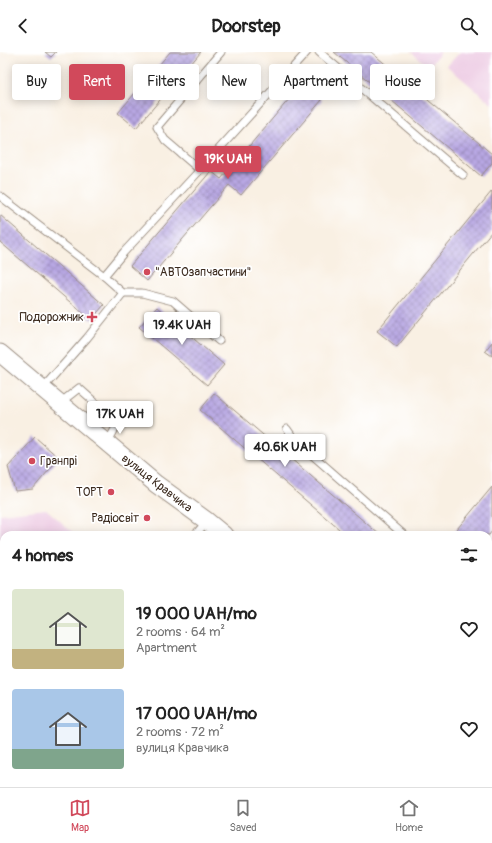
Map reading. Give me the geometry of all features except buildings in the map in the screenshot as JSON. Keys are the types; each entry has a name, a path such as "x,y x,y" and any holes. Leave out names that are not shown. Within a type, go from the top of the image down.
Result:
{"street":[{"name":"вулиця Кравчика","path":"0,353 42,390 156,484 219,531"}],"lane":[{"path":"200,170 165,140 157,126 220,52"},
{"path":"104,276 124,252 307,52"},
{"path":"319,52 463,175"},
{"path":"0,196 104,276 123,293 142,293 173,301 219,341"},
{"path":"42,390 87,338 123,293"},
{"path":"59,404 79,388 118,422 107,444"},
{"path":"287,429 294,439 399,531"},
{"path":"198,531 207,521"}],"shaded area":[{"path":"411,52 441,52 431,64 425,64"},
{"path":"460,52 492,52 492,104 447,66"},
{"path":"46,509 71,531 0,531 0,514"}],"place":[{"name":"\"АВТОзапчастини\"","path":"147,272"},
{"name":"Подорожник","path":"92,317"},
{"name":"Гранпрі","path":"32,461"},
{"name":"ТОРТ","path":"111,492"},
{"name":"Радіосвіт","path":"147,518"}]}
